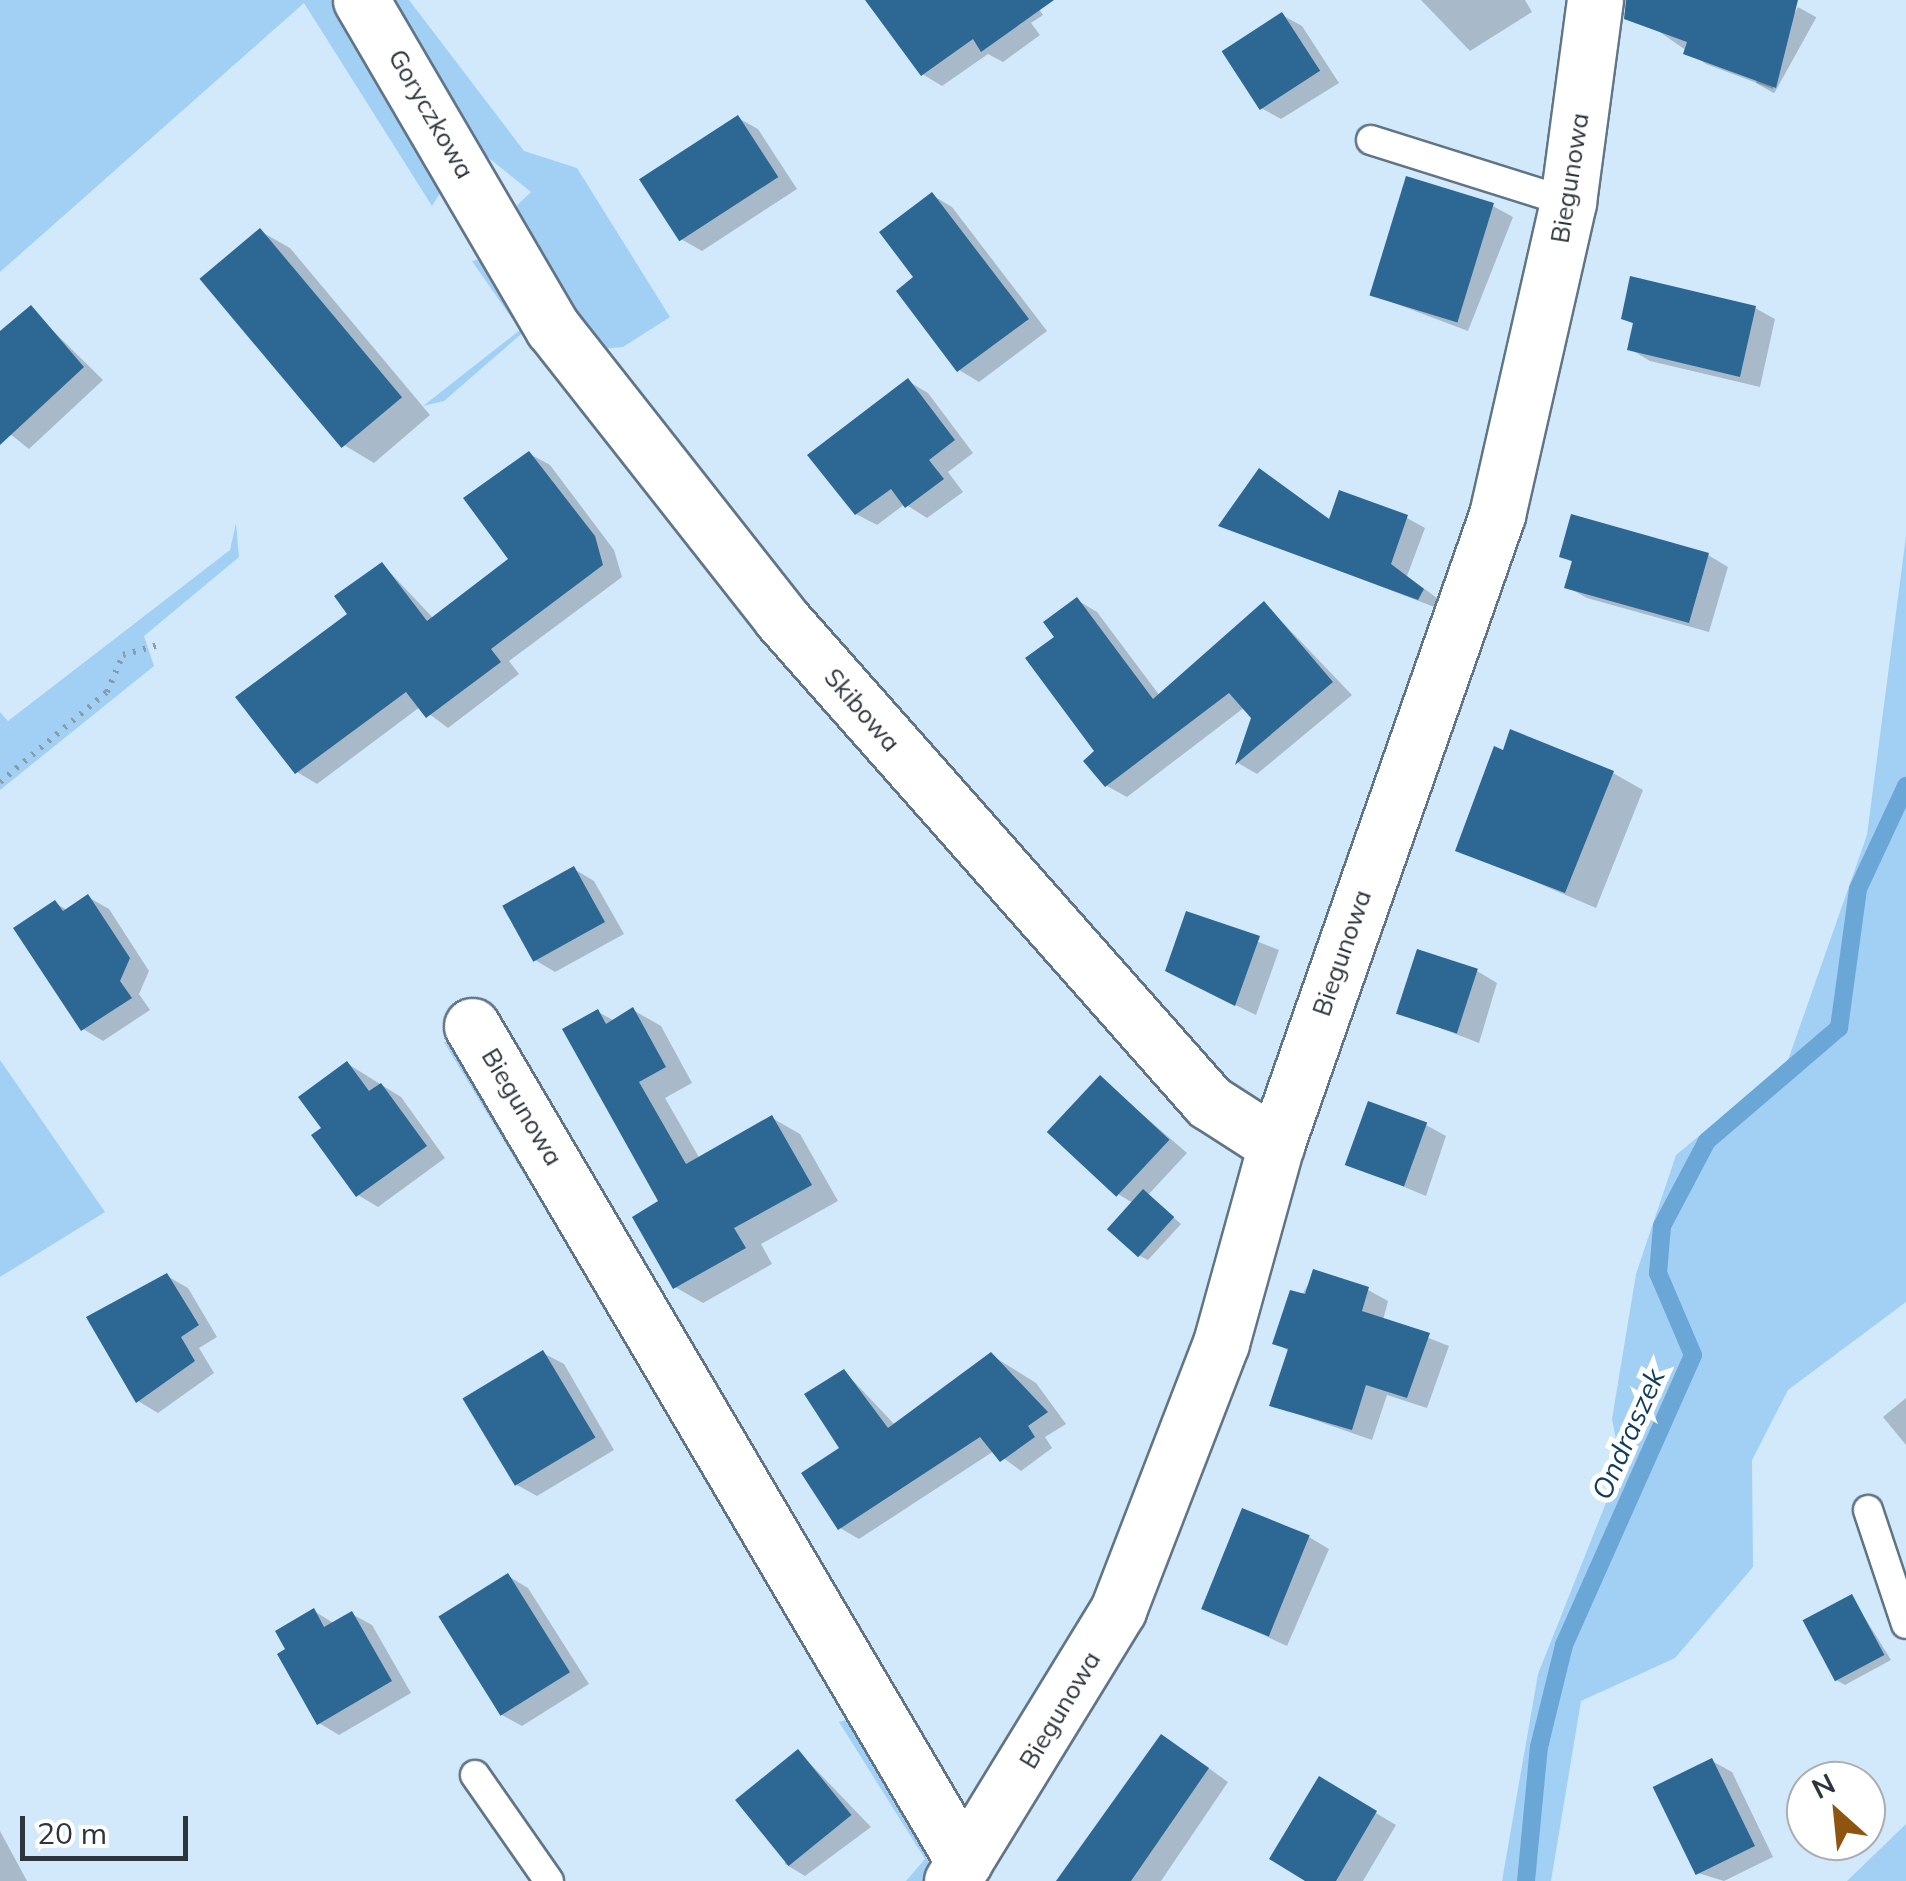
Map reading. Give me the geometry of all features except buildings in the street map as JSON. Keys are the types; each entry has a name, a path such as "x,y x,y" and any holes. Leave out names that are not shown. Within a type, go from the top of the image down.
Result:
{"street":[{"name":"Goryczkowa","path":"361,0 497,230"},
{"name":"Biegunowa","path":"472,1026 958,1871 1118,1610 1214,1362 1276,1145 1497,515 1568,202 1595,0"},
{"name":"Skibowa","path":"497,230 553,328 782,618 1208,1102 1276,1145"}],"lane":[{"path":"1371,140 1568,202"},
{"path":"1868,1510 1906,1624"},
{"path":"476,1775 548,1881"}],"path":[{"path":"0,782 107,692 123,655 158,645"}],"shaded area":[{"path":"0,0 340,0 446,184 432,206 304,3 0,272"},
{"path":"382,0 409,0 524,151 577,168 670,317 623,347 600,349 507,215 531,192 474,146"},
{"path":"481,259 526,330 444,401 423,406 520,330 472,261"},
{"path":"236,523 239,557 144,636 154,666 0,790 0,712 8,721 230,550"},
{"path":"1906,536 1906,1302 1788,1390 1752,1460 1753,1567 1675,1658 1581,1701 1551,1881 1502,1881 1538,1674 1621,1465 1612,1419 1636,1274 1676,1155 1787,1063 1867,835"},
{"path":"444,1042 464,1042 631,1324 626,1343"},
{"path":"0,1060 105,1212 0,1277"},
{"path":"853,1718 933,1845 923,1881 906,1881 925,1859 839,1722"},
{"path":"1906,1824 1906,1881 1847,1881 1868,1861 1886,1861 1886,1843"}],"waterway":[{"name":"Ondraszek","path":"1526,1881 1539,1747 1564,1645 1693,1355 1658,1273 1662,1226 1707,1141 1839,1028 1858,889 1906,786"}]}
